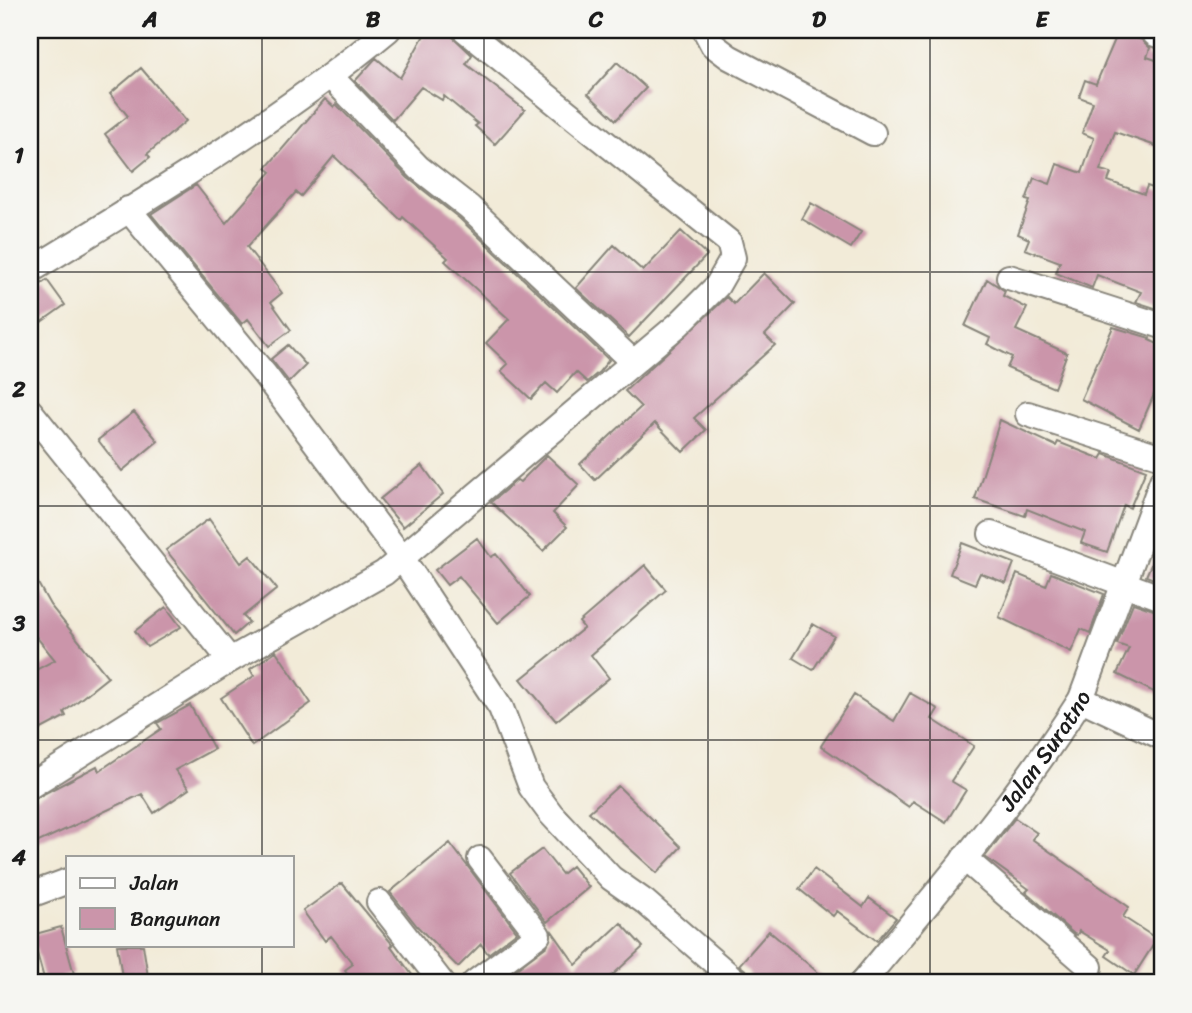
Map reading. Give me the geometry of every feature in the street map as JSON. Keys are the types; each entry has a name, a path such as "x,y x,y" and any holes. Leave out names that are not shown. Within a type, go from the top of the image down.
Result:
{"street":[{"path":"30,271 331,77 388,30"},
{"path":"30,786 230,660 384,573 678,324 718,286 733,258 729,242 465,30"},
{"path":"705,30 713,45 729,57 873,133"},
{"path":"331,77 419,168 469,207 632,361"},
{"path":"128,209 265,375 402,558 501,708 531,787 551,814 592,860 738,983"},
{"path":"1009,277 1162,326"},
{"path":"30,411 230,660"},
{"path":"1028,414 1162,457"},
{"name":"Jalan Suratno","path":"862,983 964,858 1061,730 1081,699 1162,481"},
{"path":"991,534 1162,598"},
{"path":"1081,699 1162,737"},
{"path":"964,858 1090,967"},
{"path":"474,983 538,936 480,859"},
{"path":"30,895 66,882"},
{"path":"379,902 442,983"}],"building":[{"path":"427,30 443,30 452,36 472,55 466,64 525,110 495,144 475,126 478,124 444,96 442,100 421,87 393,120 355,81 376,58 400,78"},
{"path":"1119,30 1142,40 1150,48 1147,57 1162,62 1162,148 1115,132 1100,170 1111,173 1108,181 1144,194 1147,186 1162,191 1161,310 1136,302 1141,292 1097,275 1092,288 1056,273 1060,262 1025,249 1029,239 1018,234 1030,201 1026,200 1034,178 1050,184 1057,164 1082,173 1094,138 1082,133 1093,102 1079,97 1085,80 1096,84"},
{"path":"617,62 646,88 616,120 588,94"},
{"path":"141,68 186,121 147,154 150,157 133,171 105,134 128,116 110,94"},
{"path":"325,99 334,107 336,104 408,178 459,218 609,360 599,372 587,382 576,372 557,393 546,383 531,399 501,371 508,364 486,343 509,319 445,261 448,258 403,217 401,220 334,156 301,196 296,192 247,247 282,293 271,302 291,330 269,346 248,319 242,324 151,214 196,185 226,223 271,172 266,168"},
{"path":"811,203 861,232 851,248 802,219"},
{"path":"681,231 707,255 629,337 576,288 614,245 643,271"},
{"path":"764,273 795,304 765,335 775,345 694,418 706,430 683,452 655,423 595,480 580,464 641,407 625,391 727,297 734,304"},
{"path":"987,279 1005,291 1003,296 1027,308 1016,330 1067,353 1054,388 1007,368 1012,357 987,344 990,338 965,326"},
{"path":"47,280 65,305 30,330 30,292"},
{"path":"1113,327 1150,338 1149,340 1162,346 1162,376 1139,429 1081,399"},
{"path":"288,345 306,365 289,382 271,359"},
{"path":"134,412 158,441 122,471 98,440"},
{"path":"1000,420 1056,446 1058,442 1101,459 1104,454 1146,470 1130,508 1124,505 1107,552 1081,543 1085,532 1027,509 1025,516 975,499"},
{"path":"547,455 579,485 553,513 567,527 543,551 491,502 517,480 520,482"},
{"path":"422,465 443,494 403,527 380,499"},
{"path":"209,519 241,563 250,556 277,589 243,616 249,622 234,635 166,550"},
{"path":"477,538 491,557 496,554 530,596 498,623 459,576 447,585 435,570"},
{"path":"1162,540 1162,582 1146,576"},
{"path":"962,543 1014,563 1006,583 980,573 975,584 950,574"},
{"path":"645,565 666,590 591,655 609,678 556,721 521,679 584,628 579,622"},
{"path":"30,569 50,605 108,677 64,712 66,716 30,735 30,673 55,660 30,629"},
{"path":"1051,573 1104,594 1090,633 1081,629 1071,652 999,617 1017,574 1046,586"},
{"path":"1133,603 1162,613 1162,696 1117,674 1129,648 1117,644"},
{"path":"166,607 181,627 147,647 135,631"},
{"path":"813,624 834,636 813,670 793,658"},
{"path":"276,651 311,703 252,746 221,698 254,676 250,669"},
{"path":"910,693 938,709 932,719 974,746 951,781 966,790 946,822 913,801 909,807 821,746 854,695 894,721"},
{"path":"190,705 214,749 175,770 189,789 154,813 142,794 30,846 30,801 97,766 99,771 161,729 157,723"},
{"path":"618,786 681,847 657,873 589,812"},
{"path":"1015,818 1037,833 1032,839 1129,907 1123,917 1157,939 1134,975 1106,956 1110,950 1079,931 1077,935 1074,934 1026,892 1029,889 985,857"},
{"path":"450,843 517,932 488,954 481,944 458,967 417,926 390,892"},
{"path":"542,849 562,874 572,866 589,887 547,922 510,873"},
{"path":"814,869 863,907 869,898 896,918 877,941 837,911 833,916 799,889"},
{"path":"342,883 393,945 391,946 418,983 355,983 345,970 353,964 331,936 325,941 303,911"},
{"path":"621,923 643,947 604,983 511,983 506,977 547,946 552,931 576,965"},
{"path":"61,927 74,974 45,982 32,935"},
{"path":"769,931 830,983 753,983 748,972 739,965"},
{"path":"117,946 143,946 149,983 123,983"}]}
